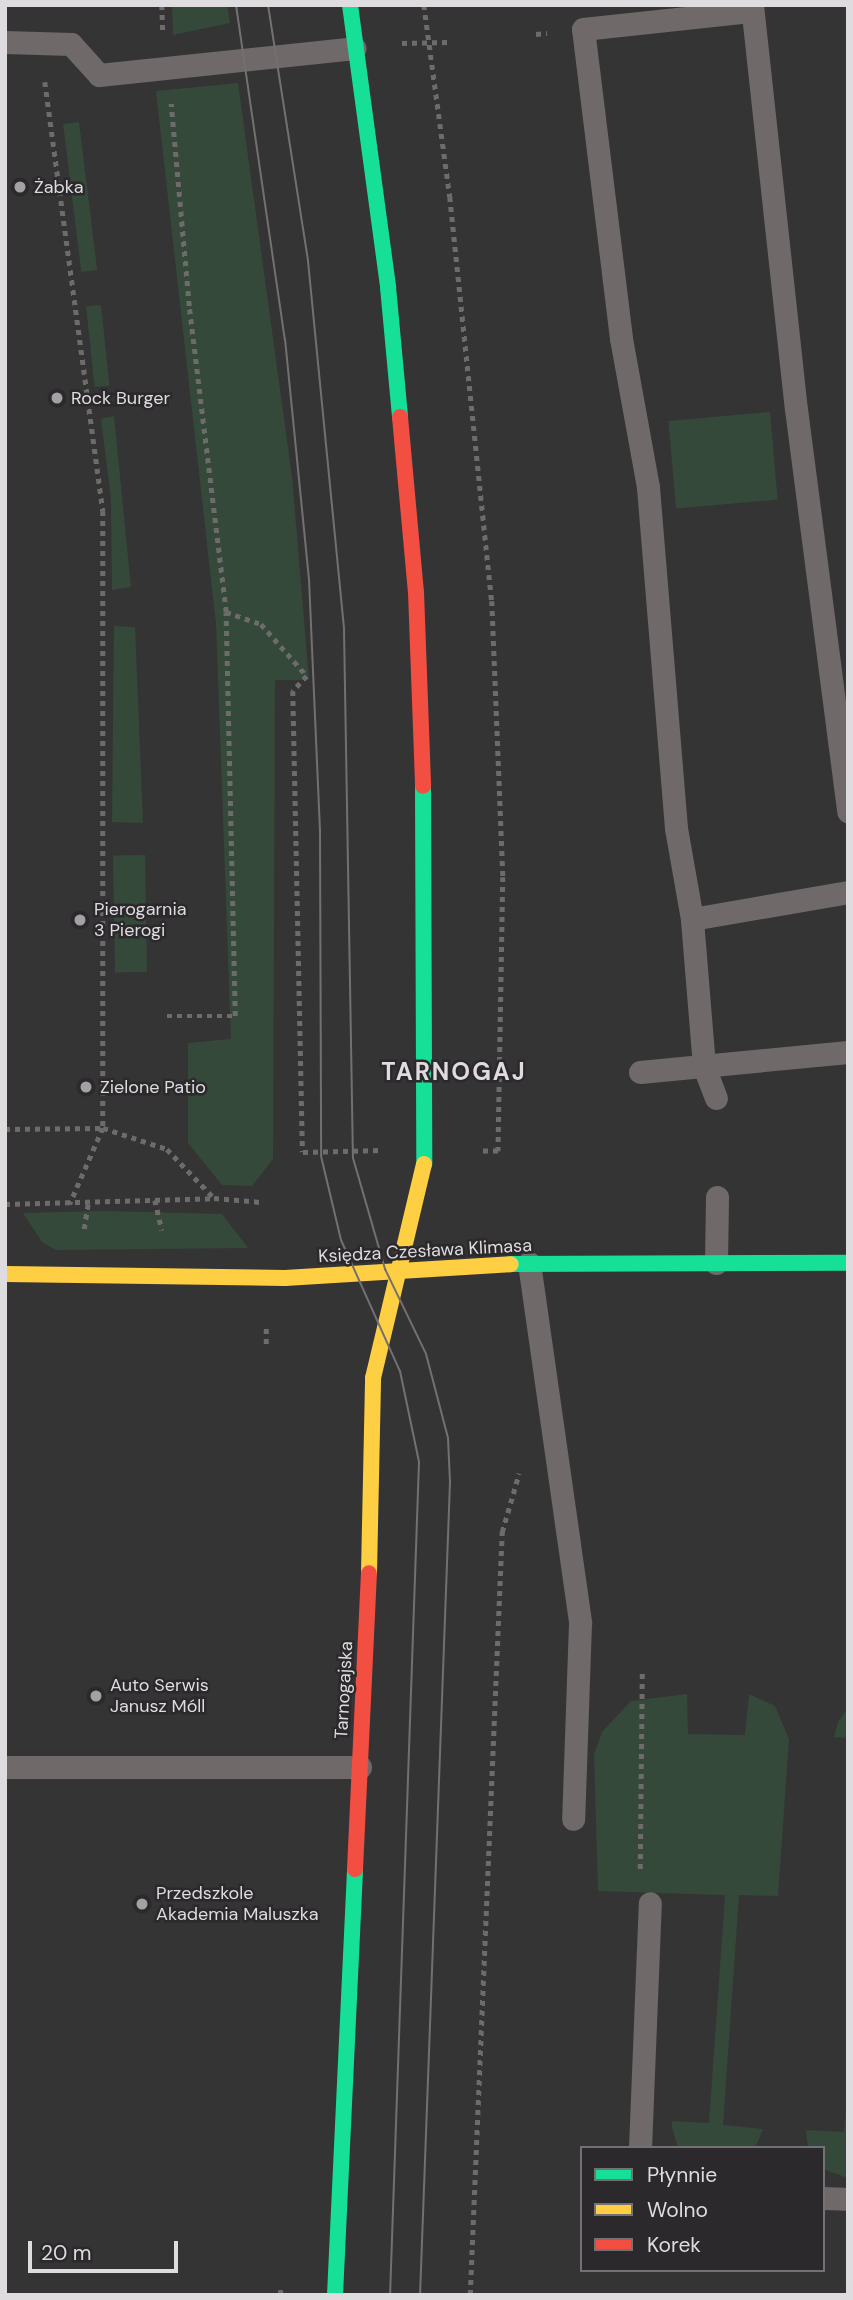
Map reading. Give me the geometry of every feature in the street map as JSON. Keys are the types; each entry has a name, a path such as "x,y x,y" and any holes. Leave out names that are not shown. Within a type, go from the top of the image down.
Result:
{"street":[{"name":"Tarnogajska","path":"335,2295 360,1767 373,1378 396,1269 427,1150 425,830 416,592 388,287 349,5"},
{"name":"Księdza Czesława Klimasa","path":"5,1274 285,1278 396,1269 529,1263 848,1263"}],"lane":[{"path":"716,1098 704,1066 692,919 676,828 649,487 621,338 583,29 752,8 796,409 848,812"},
{"path":"5,42 71,44 99,75 355,48"},
{"path":"692,919 848,892"},
{"path":"640,1072 848,1052"},
{"path":"716,1263 717,1197"},
{"path":"529,1263 580,1623 573,1819"},
{"path":"5,1767 360,1767"},
{"path":"640,2146 650,1903"},
{"path":"825,2198 848,2199"}],"path":[{"path":"424,5 450,197 492,601 503,877 498,1151 479,1151"},
{"path":"166,68 226,612 235,1016 167,1016"},
{"path":"44,76 103,511 103,1128 70,1204"},
{"path":"226,612 261,624 307,676 293,691 303,1152 387,1150"},
{"path":"5,1129 103,1128 167,1149 214,1198"},
{"path":"5,1204 214,1198 261,1202"},
{"path":"266,1322 266,1344"},
{"path":"470,2295 502,1532 526,1452 550,1414"},
{"path":"642,1670 640,1880 650,1903"},
{"path":"280,2295 281,2286"}],"green space":[{"path":"172,5 227,5 230,23 173,35"},
{"path":"238,83 292,477 309,680 275,680 273,1159 252,1186 222,1185 188,1143 188,1043 231,1039 216,624 156,91"},
{"path":"79,122 97,270 81,272 63,124"},
{"path":"101,305 109,386 95,387 86,307"},
{"path":"770,412 778,500 676,509 668,421"},
{"path":"114,416 131,587 112,590 111,499 101,419"},
{"path":"114,626 135,627 143,823 112,822"},
{"path":"145,855 147,972 115,973 113,856"},
{"path":"103,1211 222,1214 248,1248 56,1250 42,1242 23,1213"},
{"path":"687,1694 688,1734 745,1735 749,1694 775,1706 789,1739 778,1896 739,1895 723,2125 763,2129 756,2146 677,2146 672,2127 672,2121 709,2123 725,1895 598,1891 594,1755 602,1732 631,1701"},
{"path":"848,1708 848,1738 834,1737 838,1722"},
{"path":"848,2081 848,2178 825,2170 825,2146 808,2146 806,2130 844,2132"}],"tram line":[{"path":"236,5 285,339 309,579 320,830 321,1156 341,1240 400,1371 419,1462 390,2295"},
{"path":"268,5 308,261 344,629 353,1158 385,1269 426,1354 448,1438 450,1482 420,2295"}],"traffic: fast":[{"path":"350,5 388,287 400,417"},
{"path":"423,786 424,1164"},
{"path":"511,1264 848,1263"},
{"path":"335,2295 355,1869"}],"traffic: slow":[{"path":"369,1573 373,1378 424,1164"},
{"path":"5,1274 285,1278 511,1264"}],"traffic: jam":[{"path":"400,417 416,592 423,786"},
{"path":"355,1869 369,1573"}],"place":[{"name":"Żabka","path":"20,187"},
{"name":"Rock Burger","path":"57,398"},
{"name":"Pierogarnia 3 Pierogi","path":"80,920"},
{"name":"Zielone Patio","path":"86,1087"},
{"name":"Auto Serwis Janusz Móll","path":"96,1696"},
{"name":"Przedszkole Akademia Maluszka","path":"142,1904"}],"district":[{"name":"TARNOGAJ","path":"454,1072"}]}
